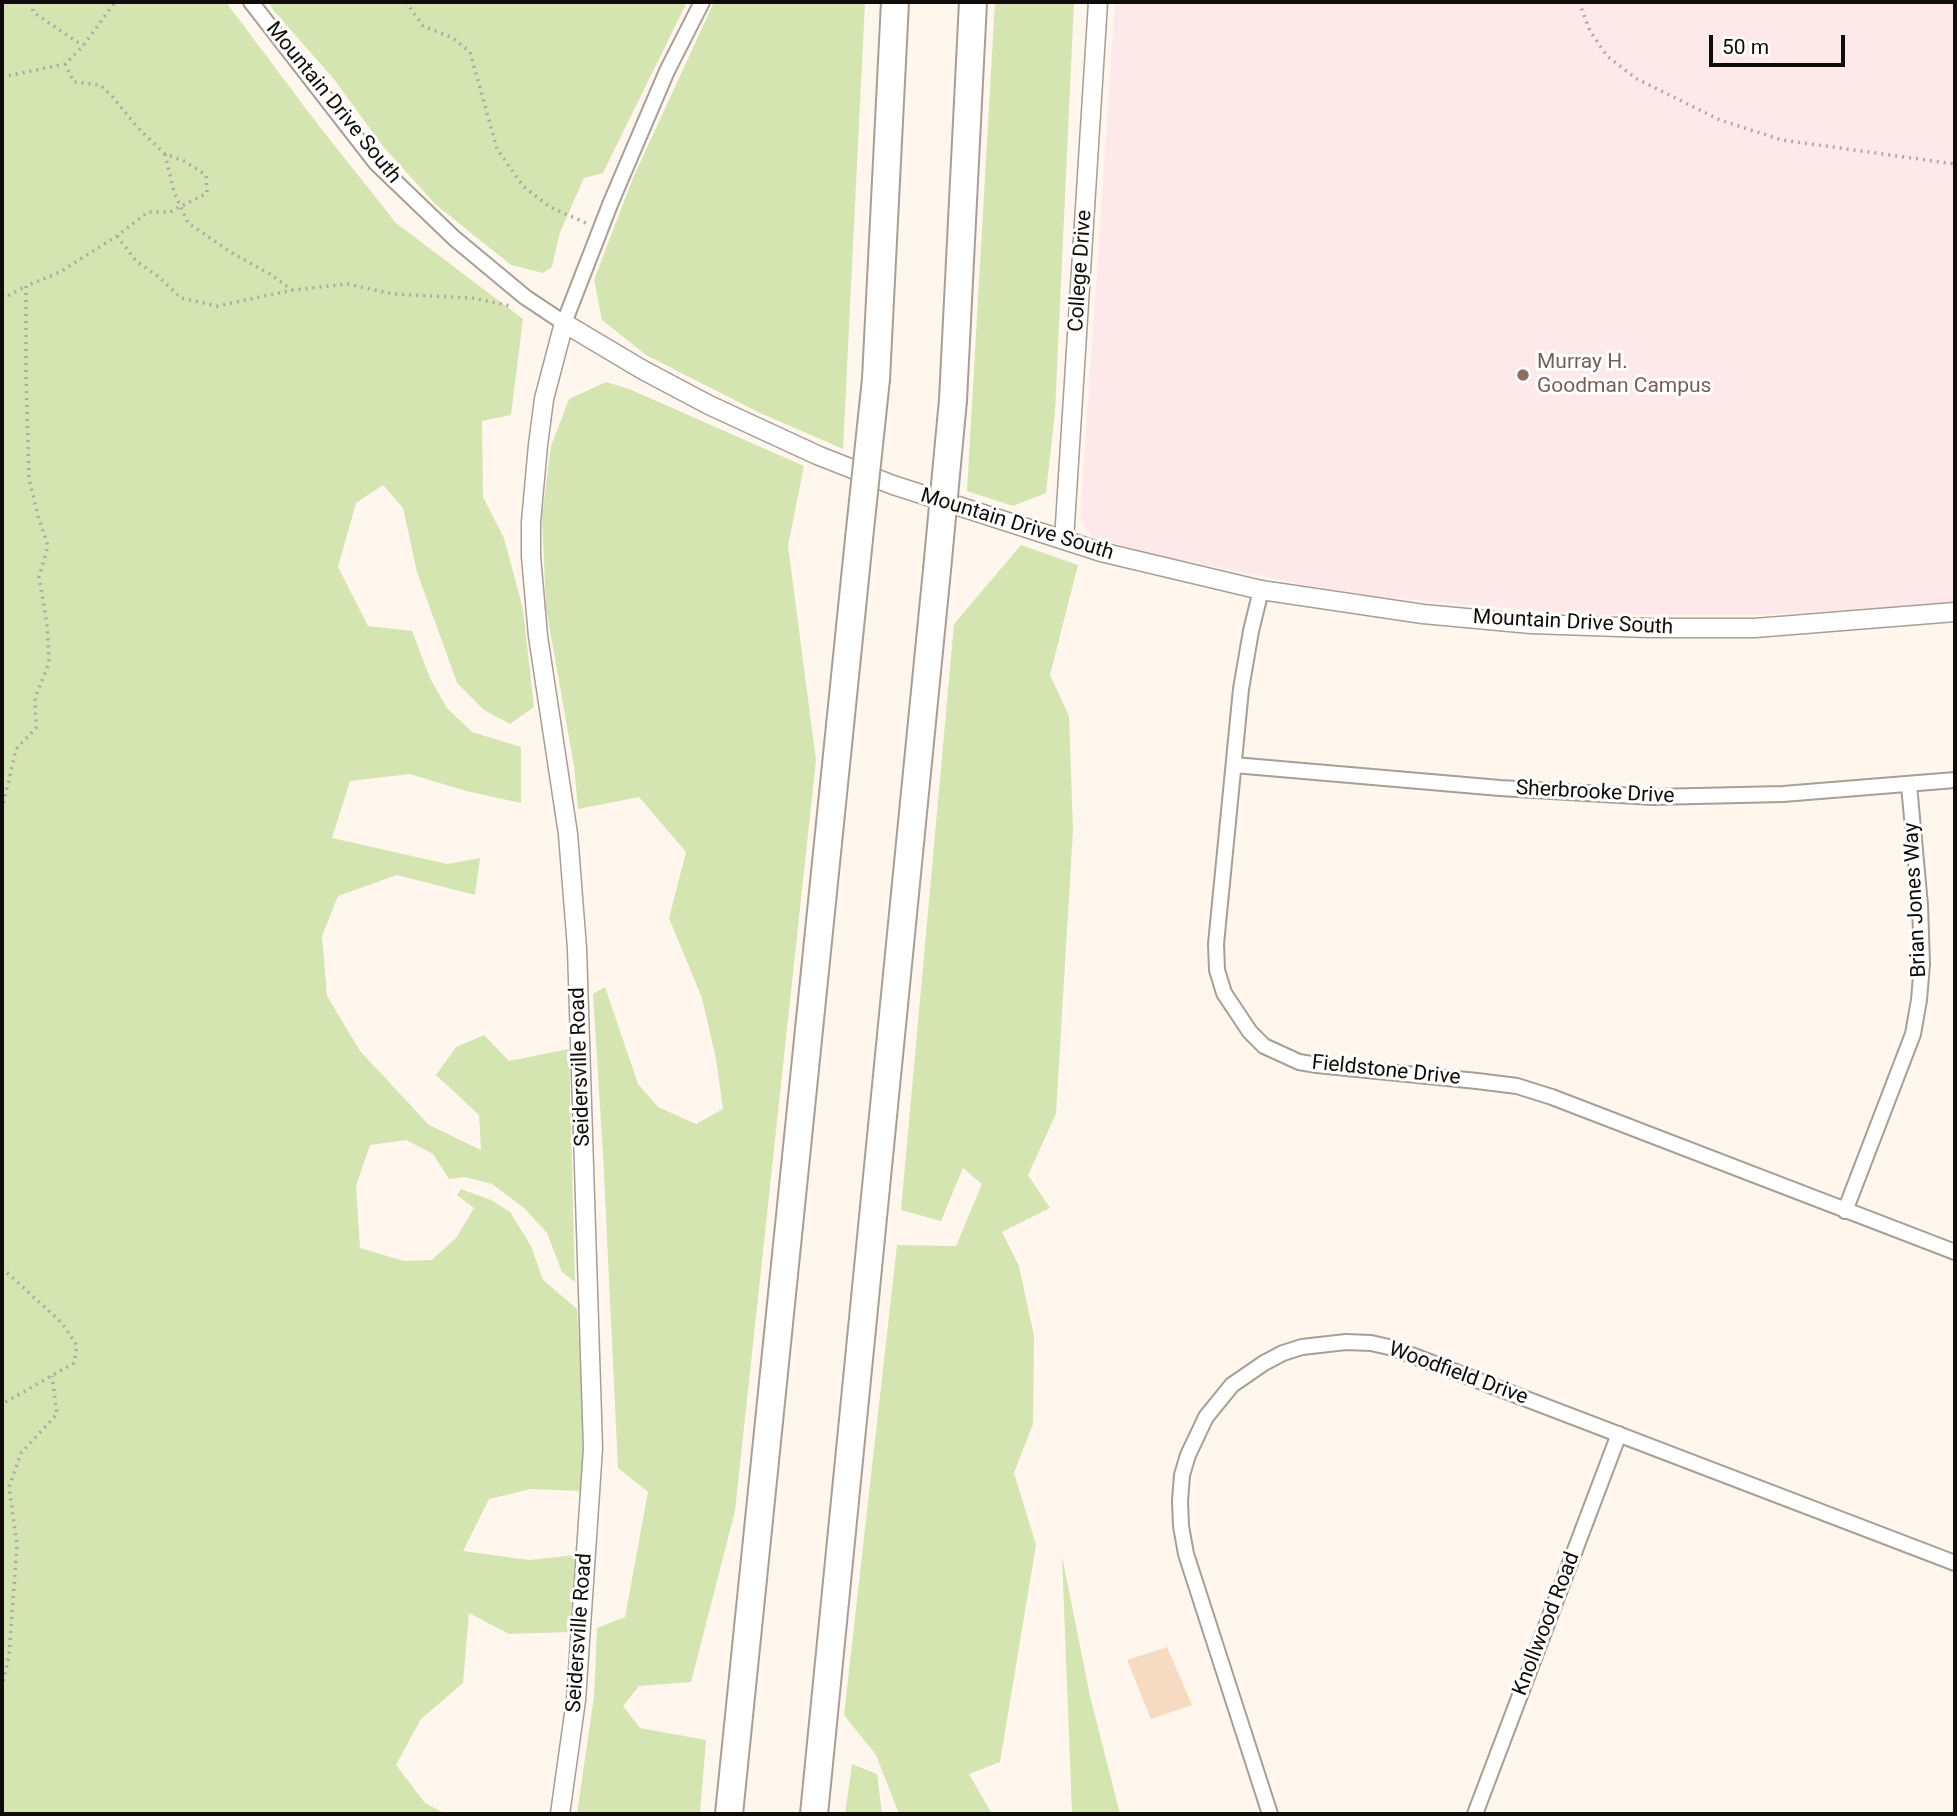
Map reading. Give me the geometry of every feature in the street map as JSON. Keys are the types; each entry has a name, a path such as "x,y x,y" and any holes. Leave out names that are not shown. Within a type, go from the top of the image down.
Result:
{"highway":[{"path":"729,1814 876,379 895,2"},
{"path":"814,1814 953,400 972,2"}],"street":[{"name":"Mountain Drive South","path":"251,2 376,163 454,238 525,297 564,323 678,389 806,450 930,499 1144,564 1261,590 1423,614 1531,624 1636,628 1755,628 1955,612"},
{"path":"564,323 667,71 702,2"},
{"name":"College Drive","path":"1064,540 1098,2"},
{"name":"Seidersville Road","path":"560,1814 576,1700 593,1448 577,948 568,834 538,636 531,522 544,399 564,323"},
{"name":"Fieldstone Drive","path":"1261,590 1241,689 1217,931 1217,970 1233,1010 1264,1046 1299,1062 1317,1066 1517,1086 1552,1097 1955,1252"},
{"name":"Sherbrooke Drive","path":"1234,765 1500,788 1653,797 1759,795 1955,780"},
{"name":"Brian Jones Way","path":"1845,1211 1913,1034 1919,1000 1922,964 1920,905 1909,785"},
{"name":"Woodfield Drive","path":"1270,1814 1186,1554 1181,1526 1182,1475 1188,1455 1206,1417 1218,1401 1250,1371 1283,1353 1325,1343 1371,1343 1394,1348 1955,1563"},
{"name":"Knollwood Road","path":"1475,1814 1619,1434"}],"path":[{"path":"32,2 33,12 83,46"},
{"path":"2,77 65,64 83,46 115,2"},
{"path":"405,2 422,26 453,38 470,52 497,149 523,186 550,207 601,230"},
{"path":"1579,2 1590,31 1607,56 1637,79 1720,120 1782,140 1955,164"},
{"path":"2,299 60,272 117,236 148,212 170,212 207,194 206,175 184,161 166,154 137,127 100,85 74,82 65,64"},
{"path":"166,154 174,192 188,223 293,290"},
{"path":"117,236 136,261 159,277 181,298 217,306 293,290 348,284 393,294 472,298 510,307 525,297"},
{"path":"2,810 16,749 36,728 35,698 49,663 47,624 39,577 48,546 29,478 26,286"},
{"path":"2,1268 62,1323 77,1346 74,1363 2,1404"},
{"path":"2,1688 9,1655 17,1545 9,1487 21,1452 57,1414 52,1376"}],"shaded area":[{"name":"Murray H. Goodman Campus","path":"1115,2 1955,2 1955,601 1760,615 1588,615 1390,598 1321,588 1160,556 1092,537 1080,520"}],"green space":[{"path":"2,2 226,2 396,223 523,319 511,415 482,421 483,497 504,538 523,609 534,707 510,724 484,710 457,683 417,572 403,508 383,485 356,503 338,567 368,626 412,631 430,678 447,708 472,732 521,747 521,803 466,791 410,774 350,781 332,838 447,864 480,858 475,895 397,875 338,896 322,936 327,996 360,1051 429,1125 481,1150 479,1115 436,1075 456,1047 484,1035 509,1061 569,1049 575,1282 562,1272 547,1233 524,1208 492,1184 465,1177 449,1179 433,1154 406,1140 370,1145 356,1186 360,1248 404,1261 432,1260 456,1238 474,1208 457,1195 461,1189 491,1200 510,1212 531,1246 543,1280 577,1309 583,1416 582,1491 531,1489 489,1499 463,1551 529,1560 576,1555 569,1632 509,1634 469,1613 463,1683 421,1719 396,1765 425,1803 446,1814 2,1814"},
{"path":"269,2 687,2 603,173 584,178 560,232 552,267 543,273 511,265 435,204 382,145 333,78"},
{"path":"714,2 865,2 843,449 760,413 646,355 602,320 594,280 633,178"},
{"path":"995,2 1074,2 1055,412 1046,493 1013,506 967,491"},
{"path":"606,382 629,389 804,466 788,546 816,760 735,1511 691,1682 639,1686 623,1706 640,1728 706,1740 700,1814 577,1814 594,1696 597,1628 625,1617 648,1492 618,1468 593,994 605,987 638,1084 658,1107 696,1124 723,1109 716,1059 702,998 669,918 686,852 639,797 578,809 574,766 546,608 542,516 551,446 569,399"},
{"path":"1021,545 1078,565 1050,675 1069,716 1073,830 1056,1114 1028,1175 1050,1208 1002,1232 1019,1266 1034,1336 1033,1424 1014,1473 1036,1545 1000,1762 969,1774 992,1814 899,1814 876,1755 844,1715 897,1245 956,1246 982,1184 963,1168 941,1221 901,1210 954,624"},
{"path":"1062,1556 1090,1696 1120,1814 1072,1814"},
{"path":"852,1764 877,1774 882,1814 845,1814"}],"building":[{"path":"1167,1647 1192,1705 1151,1719 1127,1660"}],"place":[{"name":"Murray H. Goodman Campus","path":"1523,375"}]}
